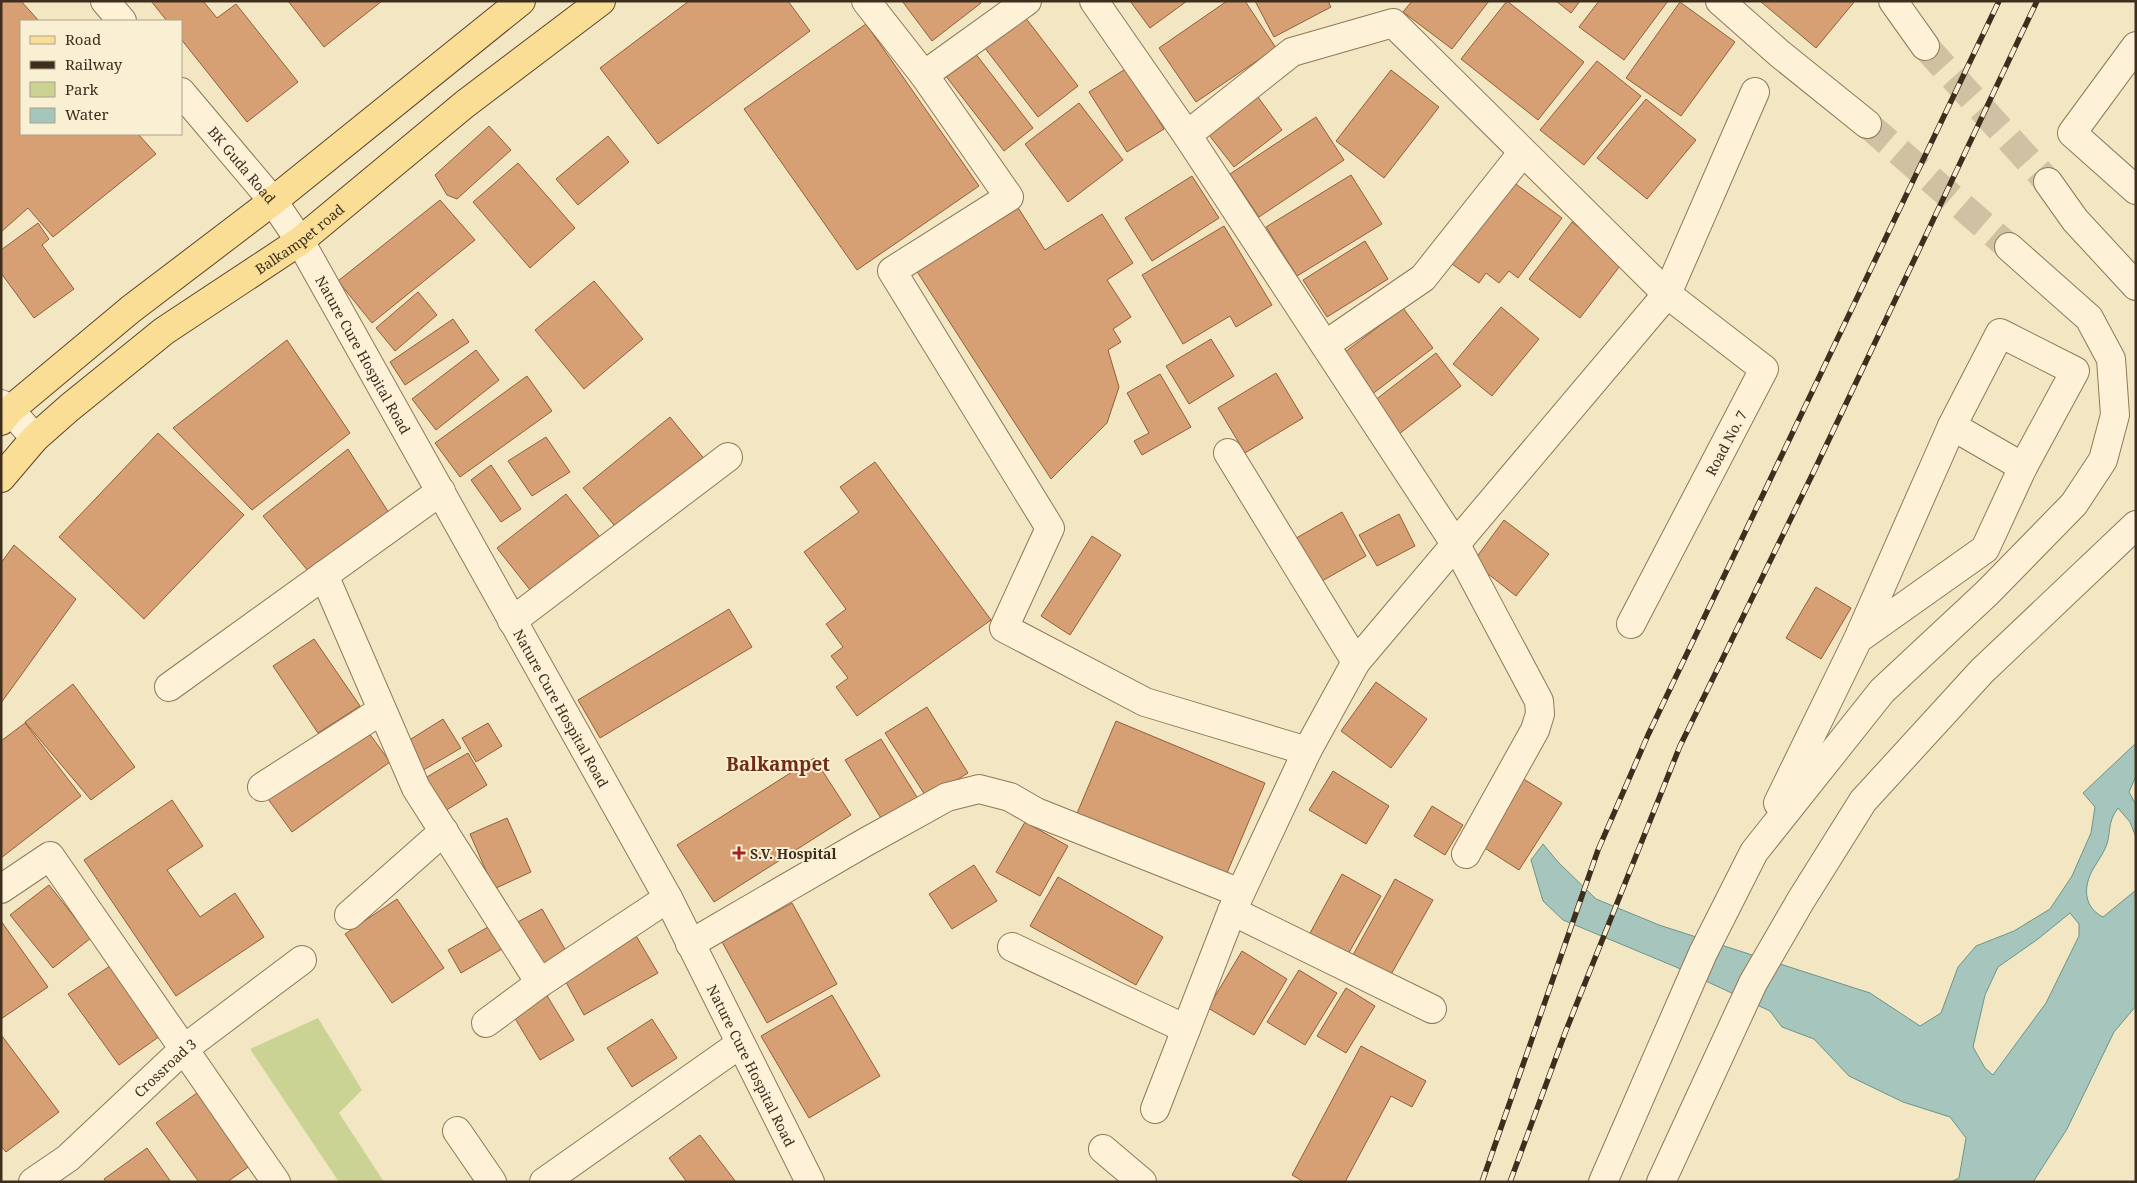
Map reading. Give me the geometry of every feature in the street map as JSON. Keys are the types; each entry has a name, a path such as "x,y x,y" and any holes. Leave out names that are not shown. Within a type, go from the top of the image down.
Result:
{"main road":[{"path":"4,412 131,309 273,201 521,1"},
{"name":"Balkampet road","path":"1,478 35,438 164,331 300,241 465,104 601,1"}],"street":[{"path":"105,1 121,20"},
{"path":"866,1 924,75 1009,197 892,271 1050,528 1004,628 1145,702 1307,751"},
{"path":"924,75 1027,1"},
{"path":"1094,1 1187,135 1456,545 1539,701 1540,714 1535,730 1466,854"},
{"path":"1720,1 1780,54 1867,124"},
{"path":"1893,1 1925,46"},
{"path":"1187,135 1292,52 1393,23 1667,294"},
{"path":"2136,46 2072,133 2136,190"},
{"path":"1155,1109 1236,902 1307,751 1356,662 1667,294 1755,92"},
{"name":"BK Guda Road","path":"182,93 273,201 300,241"},
{"path":"1325,345 1423,278 1523,152"},
{"path":"2048,182 2075,220 2136,286"},
{"name":"Nature Cure Hospital Road","path":"300,241 668,898 807,1180"},
{"path":"1748,863 1882,690 1987,593 2074,504 2103,460 2115,415 2111,359 2088,318 2009,247"},
{"name":"Road No. 7","path":"1631,624 1764,369 1667,294"},
{"path":"1603,1182 1703,953 1858,639 1952,426 2000,333 2075,371 2024,467 1985,549 1858,639"},
{"path":"4,412 35,438"},
{"path":"1952,426 2024,467"},
{"path":"1228,453 1356,662"},
{"path":"512,621 728,457"},
{"path":"169,687 441,491"},
{"path":"1662,1182 1753,983 1801,900 1864,801 1982,671 2136,525"},
{"path":"324,575 416,788 540,983"},
{"path":"262,788 382,710"},
{"path":"690,944 947,797 979,789 1010,797 1036,812 1236,902 1432,1009"},
{"path":"349,915 444,831"},
{"path":"1,889 50,856 185,1048 276,1182"},
{"path":"486,1024 540,983 668,898"},
{"path":"1012,947 1186,1029"},
{"name":"Crossroad 3","path":"32,1182 68,1158 185,1048 302,960"},
{"path":"544,1182 740,1044"},
{"path":"456,1130 492,1182"},
{"path":"1103,1149 1142,1182"}],"green space":[{"path":"318,1018 362,1090 339,1113 384,1182 339,1182 250,1049"}],"water":[{"path":"2136,743 2136,776 2129,792 2136,805 2136,837 2130,822 2118,808 2110,824 2105,849 2088,879 2087,898 2092,909 2103,917 2136,890 2136,1006 2114,1032 2067,1129 2033,1182 1951,1182 1959,1178 1966,1138 1950,1117 1903,1102 1849,1076 1814,1039 1782,1027 1770,1011 1676,967 1563,920 1543,901 1531,860 1543,844 1558,862 1596,899 1659,925 1870,993 1920,1026 1941,1013 1958,967 1976,946 2014,931 2050,909 2072,876 2091,833 2095,807 2083,793","holes":["2070,913 2079,924 2079,936 2046,1003 1993,1075 1985,1068 1973,1047 1985,995 1998,967 2038,939"]}],"building":[{"path":"1,1 21,1 38,20 20,20 20,135 139,135 156,154 53,237 28,208 1,232"},
{"path":"151,1 203,1 217,18 236,4 298,82 247,122 182,40 182,20 166,20"},
{"path":"288,1 382,1 324,47"},
{"path":"689,1 788,1 810,31 658,144 600,68"},
{"path":"902,1 979,1 981,3 932,41"},
{"path":"1130,1 1187,1 1150,28"},
{"path":"1227,1 1245,1 1276,48 1196,102 1159,48"},
{"path":"1255,1 1328,1 1331,7 1274,37"},
{"path":"1412,1 1489,1 1452,49 1403,12"},
{"path":"1507,1 1584,62 1538,120 1461,59"},
{"path":"1556,1 1580,1 1571,13"},
{"path":"1599,1 1668,1 1624,60 1579,27"},
{"path":"1760,1 1855,1 1816,48"},
{"path":"1680,2 1735,42 1681,116 1626,78"},
{"path":"1021,12 1078,86 1038,117 981,43"},
{"path":"866,24 979,186 857,270 744,109"},
{"path":"975,53 1033,128 1004,151 945,75"},
{"path":"1597,61 1641,96 1584,165 1540,130"},
{"path":"1127,68 1164,129 1127,152 1089,92"},
{"path":"1391,70 1439,107 1384,178 1336,141"},
{"path":"1255,93 1282,130 1234,167 1205,130"},
{"path":"1646,99 1696,140 1647,199 1597,158"},
{"path":"1079,103 1123,160 1068,202 1025,144"},
{"path":"1316,117 1344,160 1259,217 1230,174"},
{"path":"489,126 511,150 457,199 447,195 435,175"},
{"path":"608,136 629,162 578,205 556,179"},
{"path":"518,163 575,228 530,268 473,202"},
{"path":"1351,175 1382,224 1297,276 1266,227"},
{"path":"1192,176 1219,218 1152,261 1125,218"},
{"path":"1513,182 1562,218 1518,278 1509,271 1499,283 1486,273 1479,283 1452,264"},
{"path":"440,200 475,240 372,323 338,281"},
{"path":"1017,206 1045,250 1102,214 1133,263 1107,280 1131,317 1113,329 1121,342 1108,350 1119,387 1107,423 1051,479 916,270"},
{"path":"1572,222 1623,262 1580,318 1529,279"},
{"path":"38,223 49,239 42,245 74,289 34,318 1,273 1,250"},
{"path":"1224,226 1272,305 1236,327 1230,316 1183,344 1142,275"},
{"path":"1365,241 1388,279 1327,317 1303,280"},
{"path":"594,281 643,339 584,389 535,330"},
{"path":"418,292 437,315 395,351 376,328"},
{"path":"1501,307 1539,339 1492,396 1453,364"},
{"path":"1403,308 1433,348 1371,395 1341,355"},
{"path":"453,319 469,342 405,385 390,362"},
{"path":"1211,339 1234,376 1189,404 1166,366"},
{"path":"287,340 350,433 252,510 173,428"},
{"path":"476,350 499,380 436,430 412,399"},
{"path":"1436,353 1461,386 1399,434 1374,401"},
{"path":"1276,373 1303,418 1245,453 1218,408"},
{"path":"1160,374 1191,427 1142,455 1134,441 1149,433 1127,393"},
{"path":"527,376 552,411 460,477 435,443"},
{"path":"670,417 706,461 619,531 583,488"},
{"path":"158,433 244,515 144,619 59,537"},
{"path":"546,437 570,472 532,496 508,461"},
{"path":"348,449 389,513 313,577 263,516"},
{"path":"875,462 991,620 857,716 836,687 848,678 831,656 843,647 826,624 846,609 804,552 859,512 840,487"},
{"path":"491,465 521,509 501,522 471,480"},
{"path":"566,494 603,541 534,595 497,548"},
{"path":"1342,512 1366,556 1315,585 1291,541"},
{"path":"1399,514 1415,546 1377,566 1359,535"},
{"path":"1504,520 1549,554 1516,596 1473,562"},
{"path":"1092,536 1121,555 1070,635 1041,616"},
{"path":"14,545 76,599 1,703 1,563"},
{"path":"1816,587 1851,608 1821,659 1786,638"},
{"path":"729,609 752,647 600,738 578,700"},
{"path":"314,639 360,706 318,733 273,666"},
{"path":"1376,682 1427,719 1391,768 1341,731"},
{"path":"73,684 135,767 91,800 25,722"},
{"path":"927,707 968,773 927,798 885,733"},
{"path":"443,719 461,748 420,772 403,744"},
{"path":"1116,721 1265,783 1224,880 1075,818"},
{"path":"25,723 81,796 1,858 1,741"},
{"path":"488,723 502,746 476,762 462,738"},
{"path":"366,729 390,762 292,832 268,799"},
{"path":"881,739 920,802 884,823 845,760"},
{"path":"468,753 487,785 440,814 420,781"},
{"path":"814,758 851,815 714,902 677,845"},
{"path":"1333,771 1389,806 1366,844 1309,810"},
{"path":"1522,778 1562,803 1519,870 1480,845"},
{"path":"172,800 203,846 167,870 200,917 235,893 264,937 176,996 84,860"},
{"path":"1432,806 1463,825 1445,855 1414,836"},
{"path":"507,818 531,872 494,889 470,834"},
{"path":"1025,822 1068,846 1040,896 996,872"},
{"path":"974,865 997,901 952,929 929,894"},
{"path":"1342,874 1381,896 1347,956 1309,935"},
{"path":"1058,877 1163,937 1136,985 1030,926"},
{"path":"1395,879 1433,900 1385,985 1348,964"},
{"path":"49,885 91,938 53,968 10,915"},
{"path":"397,899 444,968 392,1003 345,934"},
{"path":"792,903 837,984 767,1023 722,942"},
{"path":"542,909 566,951 536,967 512,925"},
{"path":"1,921 48,987 1,1019"},
{"path":"488,927 502,949 461,973 448,950"},
{"path":"635,934 658,973 584,1015 562,975"},
{"path":"1242,951 1287,979 1254,1035 1208,1008"},
{"path":"110,966 160,1036 119,1065 68,994"},
{"path":"1299,970 1337,993 1305,1045 1267,1022"},
{"path":"1346,988 1375,1006 1346,1053 1317,1036"},
{"path":"546,994 574,1040 540,1060 513,1015"},
{"path":"832,995 880,1076 809,1118 761,1036"},
{"path":"652,1019 677,1058 632,1087 607,1048"},
{"path":"2,1036 59,1112 6,1152 1,1146"},
{"path":"1361,1046 1426,1081 1412,1107 1391,1096 1345,1182 1304,1182 1292,1175"},
{"path":"201,1090 254,1163 227,1182 199,1182 156,1123"},
{"path":"700,1135 736,1182 687,1182 669,1158"},
{"path":"147,1148 171,1182 106,1182 104,1179"}],"tunnel":[{"path":"1925,46 2048,182"},
{"path":"1867,124 2009,247"}],"railway":[{"path":"1482,1182 1598,850 1648,735 1999,1"},
{"path":"1510,1182 1565,1033 1680,746 1815,469 2037,1"}],"place":[{"name":"S.V. Hospital","path":"739,853"}],"district":[{"name":"Balkampet","path":"778,764"}]}
